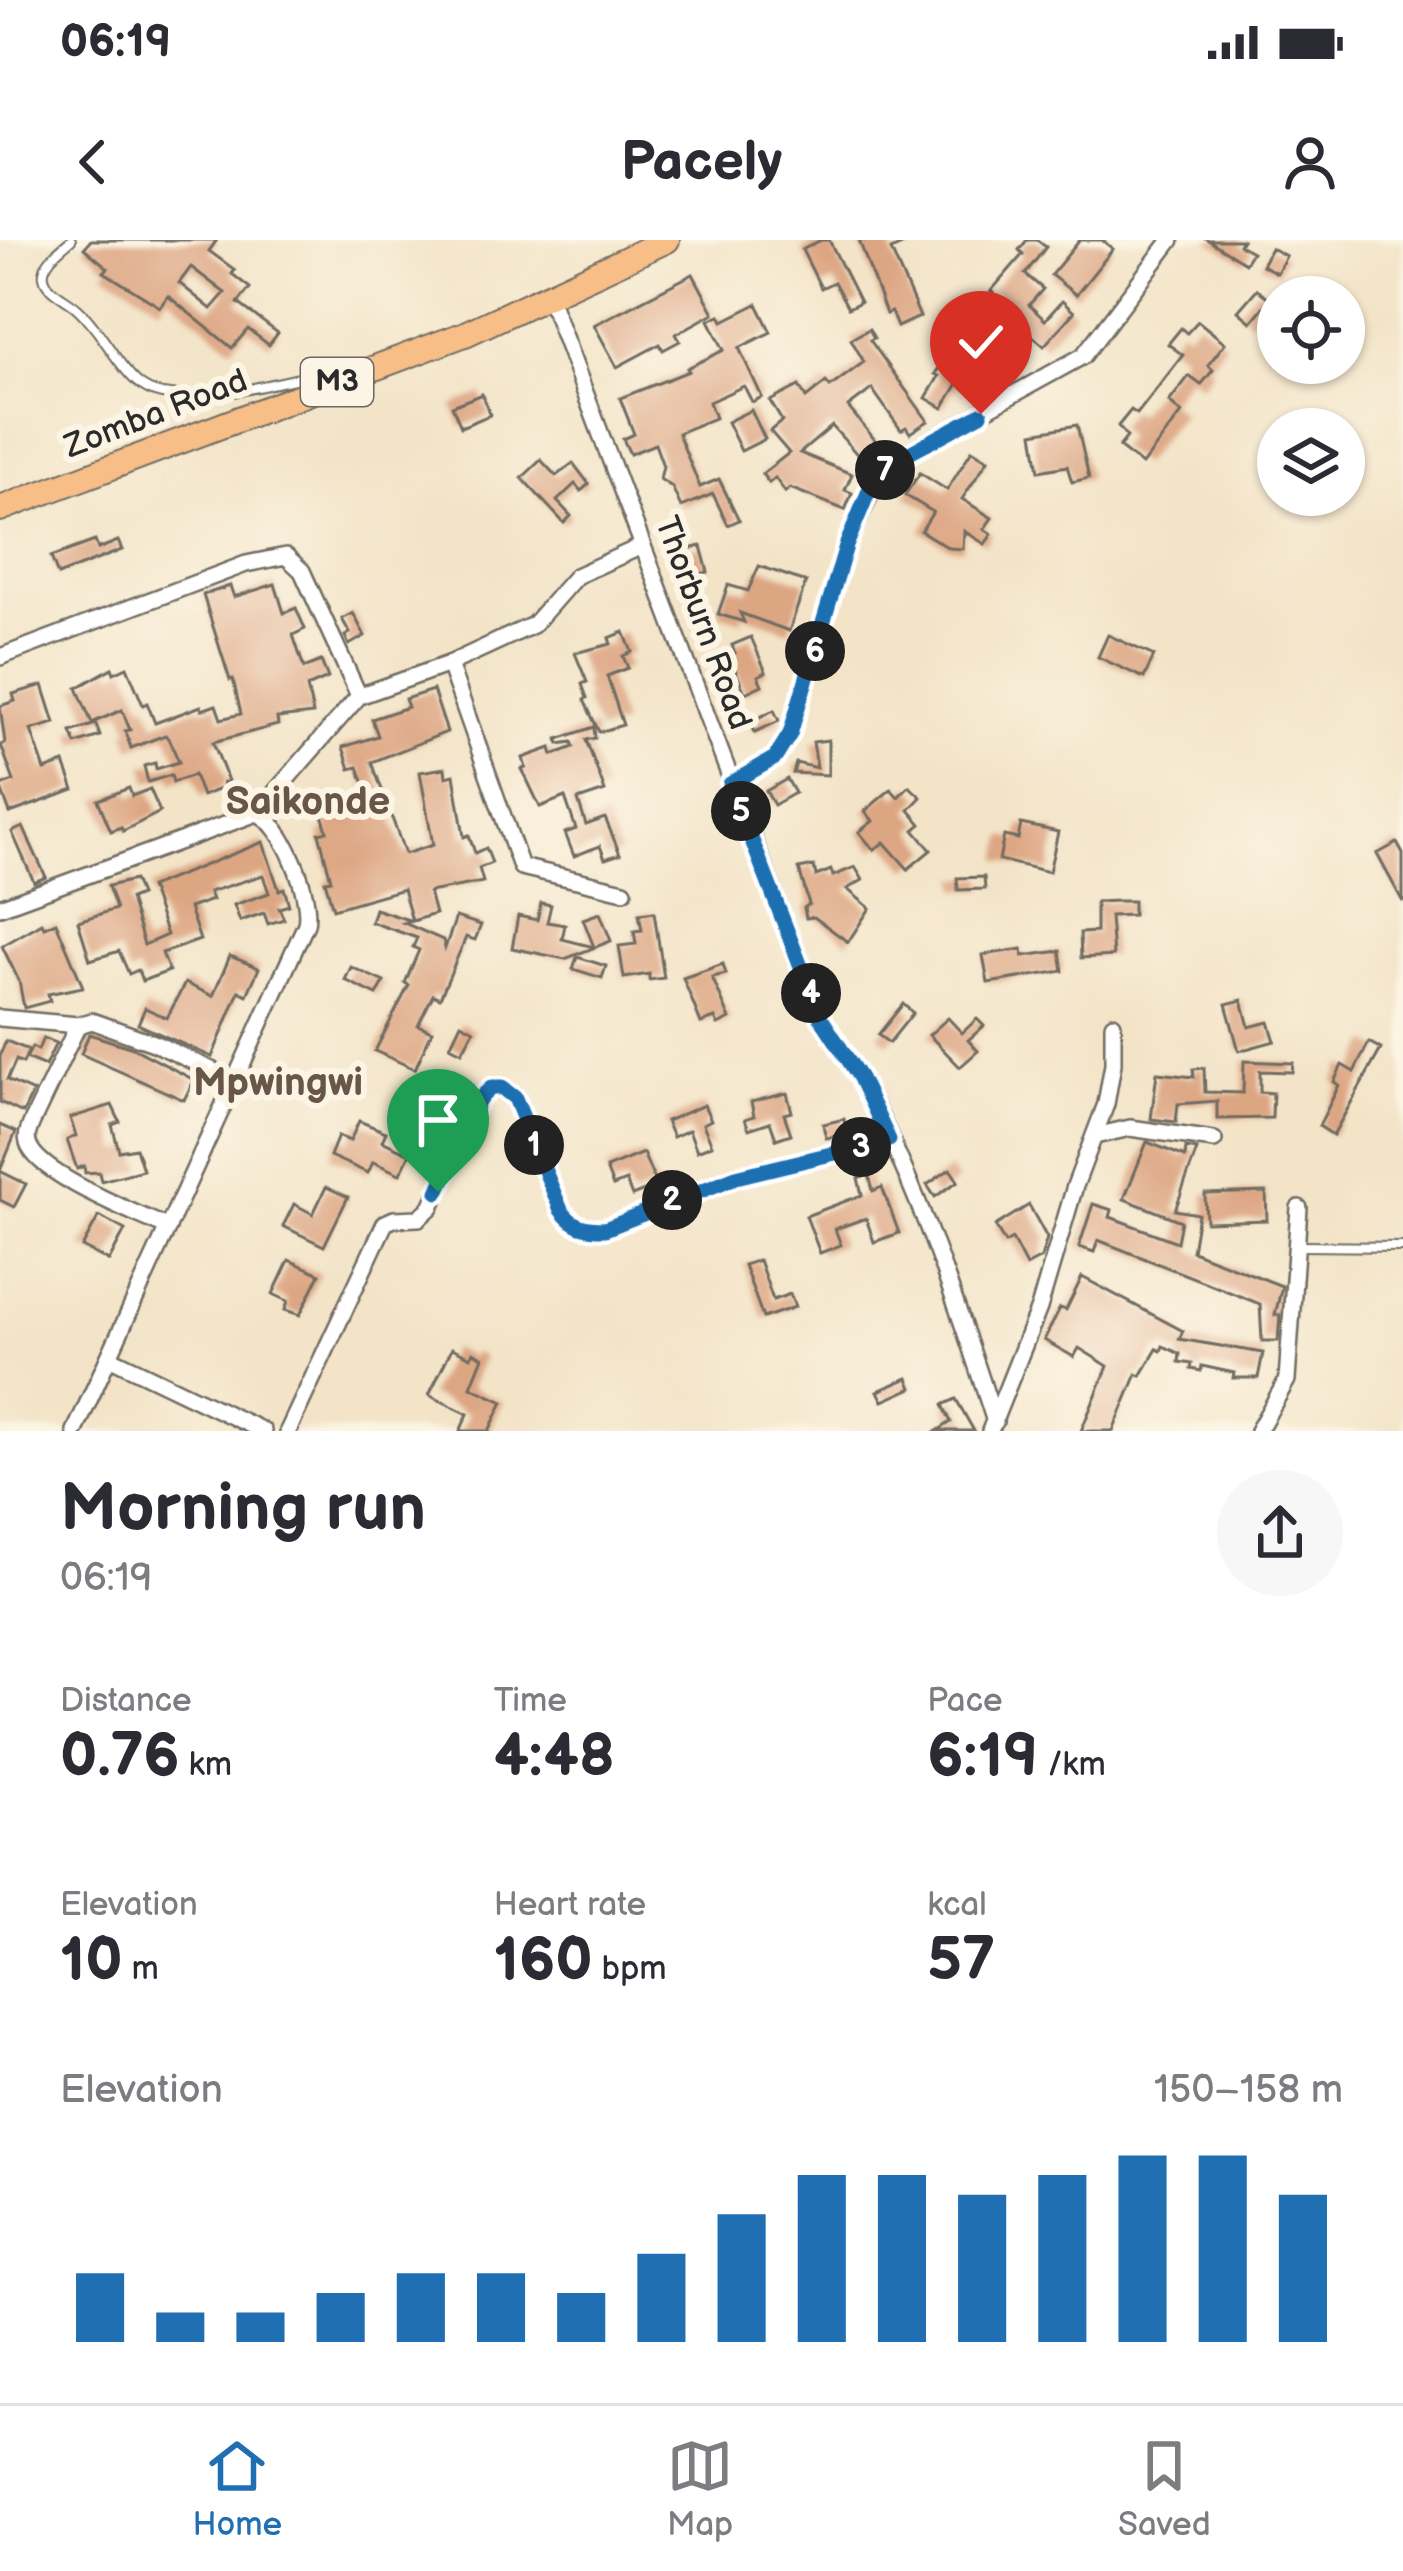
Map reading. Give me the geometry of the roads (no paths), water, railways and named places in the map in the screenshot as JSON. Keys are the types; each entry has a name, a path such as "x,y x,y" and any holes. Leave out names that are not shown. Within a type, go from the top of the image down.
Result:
{"highway":[{"name":"Zomba Road","path":"0,509 386,364 549,297 667,240"}],"street":[{"path":"730,784 775,758 790,734 846,546 880,474 909,452 1084,356 1171,240"},
{"name":"Thorburn Road","path":"549,297 821,1018 860,1078 920,1212 993,1426"},
{"path":"0,907 257,813 359,696 449,664 533,625 576,576 643,546"},
{"path":"0,657 246,564 286,556 302,571 359,696"},
{"path":"449,664 520,867 624,892"},
{"path":"75,1431 306,924 309,910 277,826 257,813"},
{"path":"0,1018 78,1025 92,1021 154,1043 235,1081"},
{"path":"993,1426 1052,1270 1075,1186 1095,1136 1111,1080 1113,1024"},
{"path":"78,1025 31,1124 26,1138 29,1147 75,1183 168,1228"},
{"path":"287,1431 385,1223 419,1218 431,1207 479,1099 491,1088 502,1088 515,1098 561,1210 568,1221 586,1229 605,1229 736,1177 889,1140"},
{"path":"1095,1136 1130,1128 1214,1140"},
{"path":"1258,1431 1287,1380 1299,1208"},
{"path":"109,1357 262,1431"}],"lane":[{"path":"71,240 46,267 44,277 52,291 73,304 102,334 130,375 155,393 204,398 285,379 386,364"},
{"path":"1297,1246 1403,1247"}],"district":[{"name":"Saikonde","path":"308,802"},
{"name":"Mpwingwi","path":"278,1083"}]}
